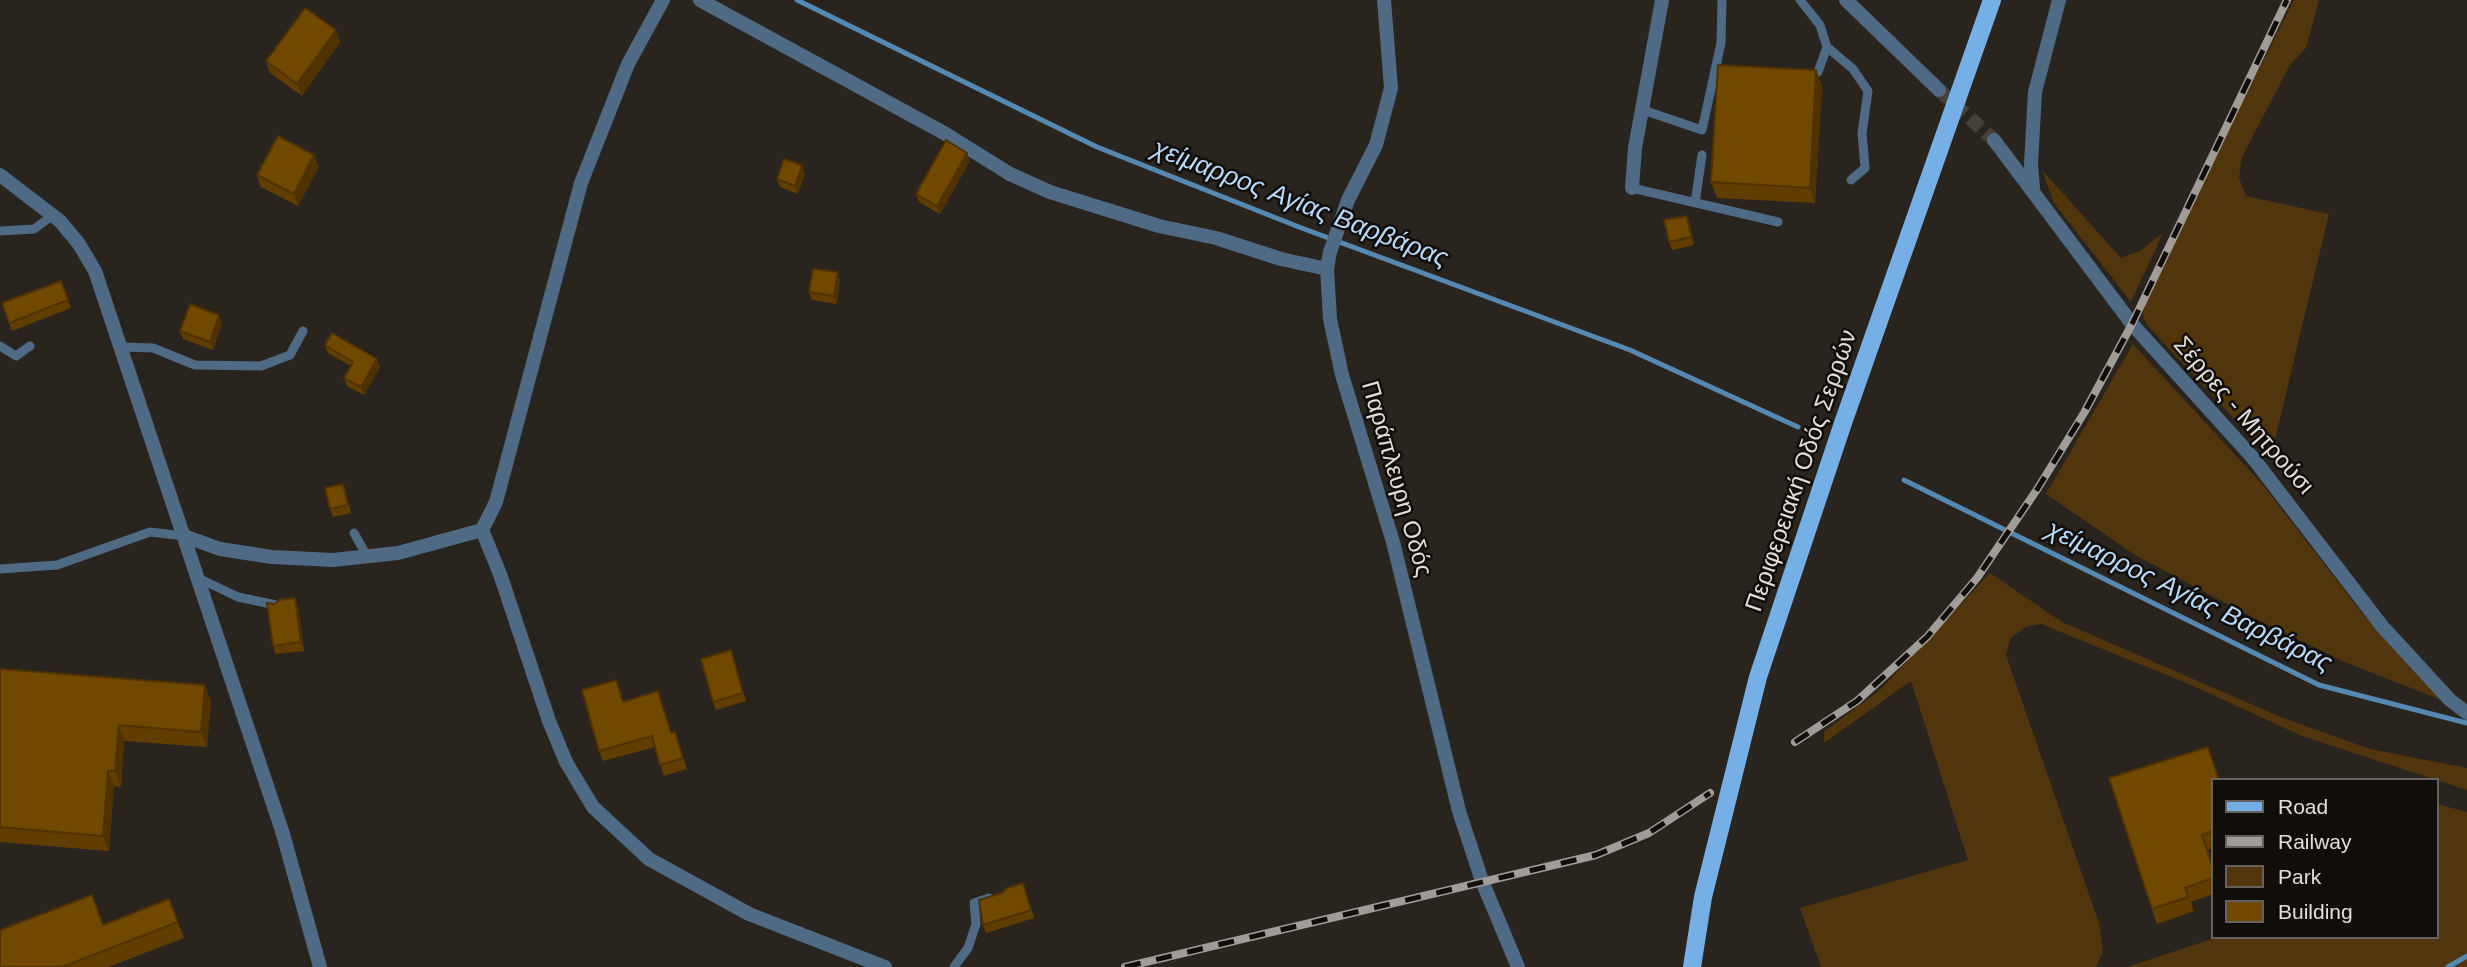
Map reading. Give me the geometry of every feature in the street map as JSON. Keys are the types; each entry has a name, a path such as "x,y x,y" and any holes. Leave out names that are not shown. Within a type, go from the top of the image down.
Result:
{"main road":[{"name":"Περιφερειακή Οδός Σερρών","path":"1692,967 1703,897 1758,677 1843,424 1992,0"}],"street":[{"path":"184,536 220,549 272,557 368,558 398,553 482,530 496,502 582,183 628,64 663,0"},
{"path":"700,0 944,133 1010,174 1050,192 1159,226 1216,238 1280,259 1327,269"},
{"name":"Παράπλευρη Οδός","path":"1384,0 1391,88 1376,145 1348,200 1330,252 1327,269 1335,347 1393,542 1450,778 1482,881 1518,967"},
{"path":"1632,188 1662,0"},
{"path":"1846,0 1939,90"},
{"path":"2033,190 2031,164 2035,92 2059,0"},
{"name":"Σέρρες - Μητρούσι","path":"1994,140 2132,324 2253,458 2382,626 2450,700 2467,713"},
{"path":"0,175 53,215 79,244 95,271 283,834 320,967"},
{"path":"482,530 500,574 549,721 566,762 593,807 649,859 749,914 886,967"}],"lane":[{"path":"1643,110 1702,131 1721,43 1721,0"},
{"path":"1800,0 1821,25 1827,47 1853,69 1868,91 1862,133 1865,167 1850,180"},
{"path":"1818,72 1827,47"},
{"path":"1695,203 1702,155"},
{"path":"1632,188 1778,222"},
{"path":"0,231 34,229 53,215"},
{"path":"122,347 153,348 195,365 261,366 290,355 303,331"},
{"path":"0,346 16,356 30,346"},
{"path":"0,569 57,565 150,533 184,536"},
{"path":"354,533 368,558"},
{"path":"198,578 238,597 276,605"},
{"path":"954,967 968,948 976,925 974,904 1003,894"}],"green space":[{"path":"2294,0 2319,0 2306,48 2290,65 2242,157 2239,178 2246,196 2329,214 2272,452 2253,439 2147,325 2143,316 2147,289"},
{"path":"2042,170 2121,258 2140,251 2163,233 2131,302 2054,203"},
{"path":"2133,344 2263,485 2362,613 2444,701 2347,663 2254,618 2135,555 2046,494"},
{"path":"1990,573 2062,622 2283,718 2370,749 2467,768 2467,790 2439,781 2439,778 2430,778 2302,736 2189,684 2041,624 2025,627 2011,638 2006,655 2099,923 2103,951 2096,967 1821,967 1800,908 1968,860 1911,681 1824,743 1824,732 1881,689"},
{"path":"2439,805 2467,812 2467,967 2127,967 2212,939 2439,939"}],"building":[{"path":"305,8 336,30 297,84 266,61"},
{"path":"1718,65 1816,70 1810,188 1711,182"},
{"path":"278,136 314,155 294,194 257,175"},
{"path":"946,140 967,153 937,206 916,194"},
{"path":"784,159 802,165 795,186 777,179"},
{"path":"1687,216 1691,237 1669,242 1664,220"},
{"path":"813,269 838,272 834,296 809,292"},
{"path":"61,281 68,300 9,323 2,303"},
{"path":"190,304 219,315 210,342 180,331"},
{"path":"332,333 377,359 361,387 344,378 353,362 325,345"},
{"path":"343,484 348,505 330,509 325,488"},
{"path":"295,598 301,642 273,646 267,603 275,604 279,600"},
{"path":"731,650 743,693 713,702 701,659"},
{"path":"0,669 205,685 201,732 119,725 115,771 108,771 103,836 0,827"},
{"path":"616,680 623,702 658,691 671,733 675,732 683,758 660,765 652,736 599,751 582,690"},
{"path":"2208,747 2218,778 2212,778 2212,831 2202,835 2212,865 2212,878 2185,888 2188,897 2152,909 2109,778"},
{"path":"1023,883 1031,910 983,925 979,900"},
{"path":"92,895 103,925 169,899 178,922 62,967 0,967 0,930"}],"waterway":[{"name":"χείμαρρος Αγίας Βαρβάρας","path":"797,0 1097,147 1299,227 1630,350 1798,427"},
{"name":"χείμαρρος Αγίας Βαρβάρας","path":"1904,480 2319,685 2467,723"},
{"path":"2448,967 2467,956"}],"tunnel":[{"path":"1939,90 1994,140"}],"railway":[{"path":"1795,742 1857,701 1927,637 1977,578 2038,488 2084,413 2132,324 2287,0"},
{"path":"1125,967 1596,855 1649,833 1710,793"}]}
